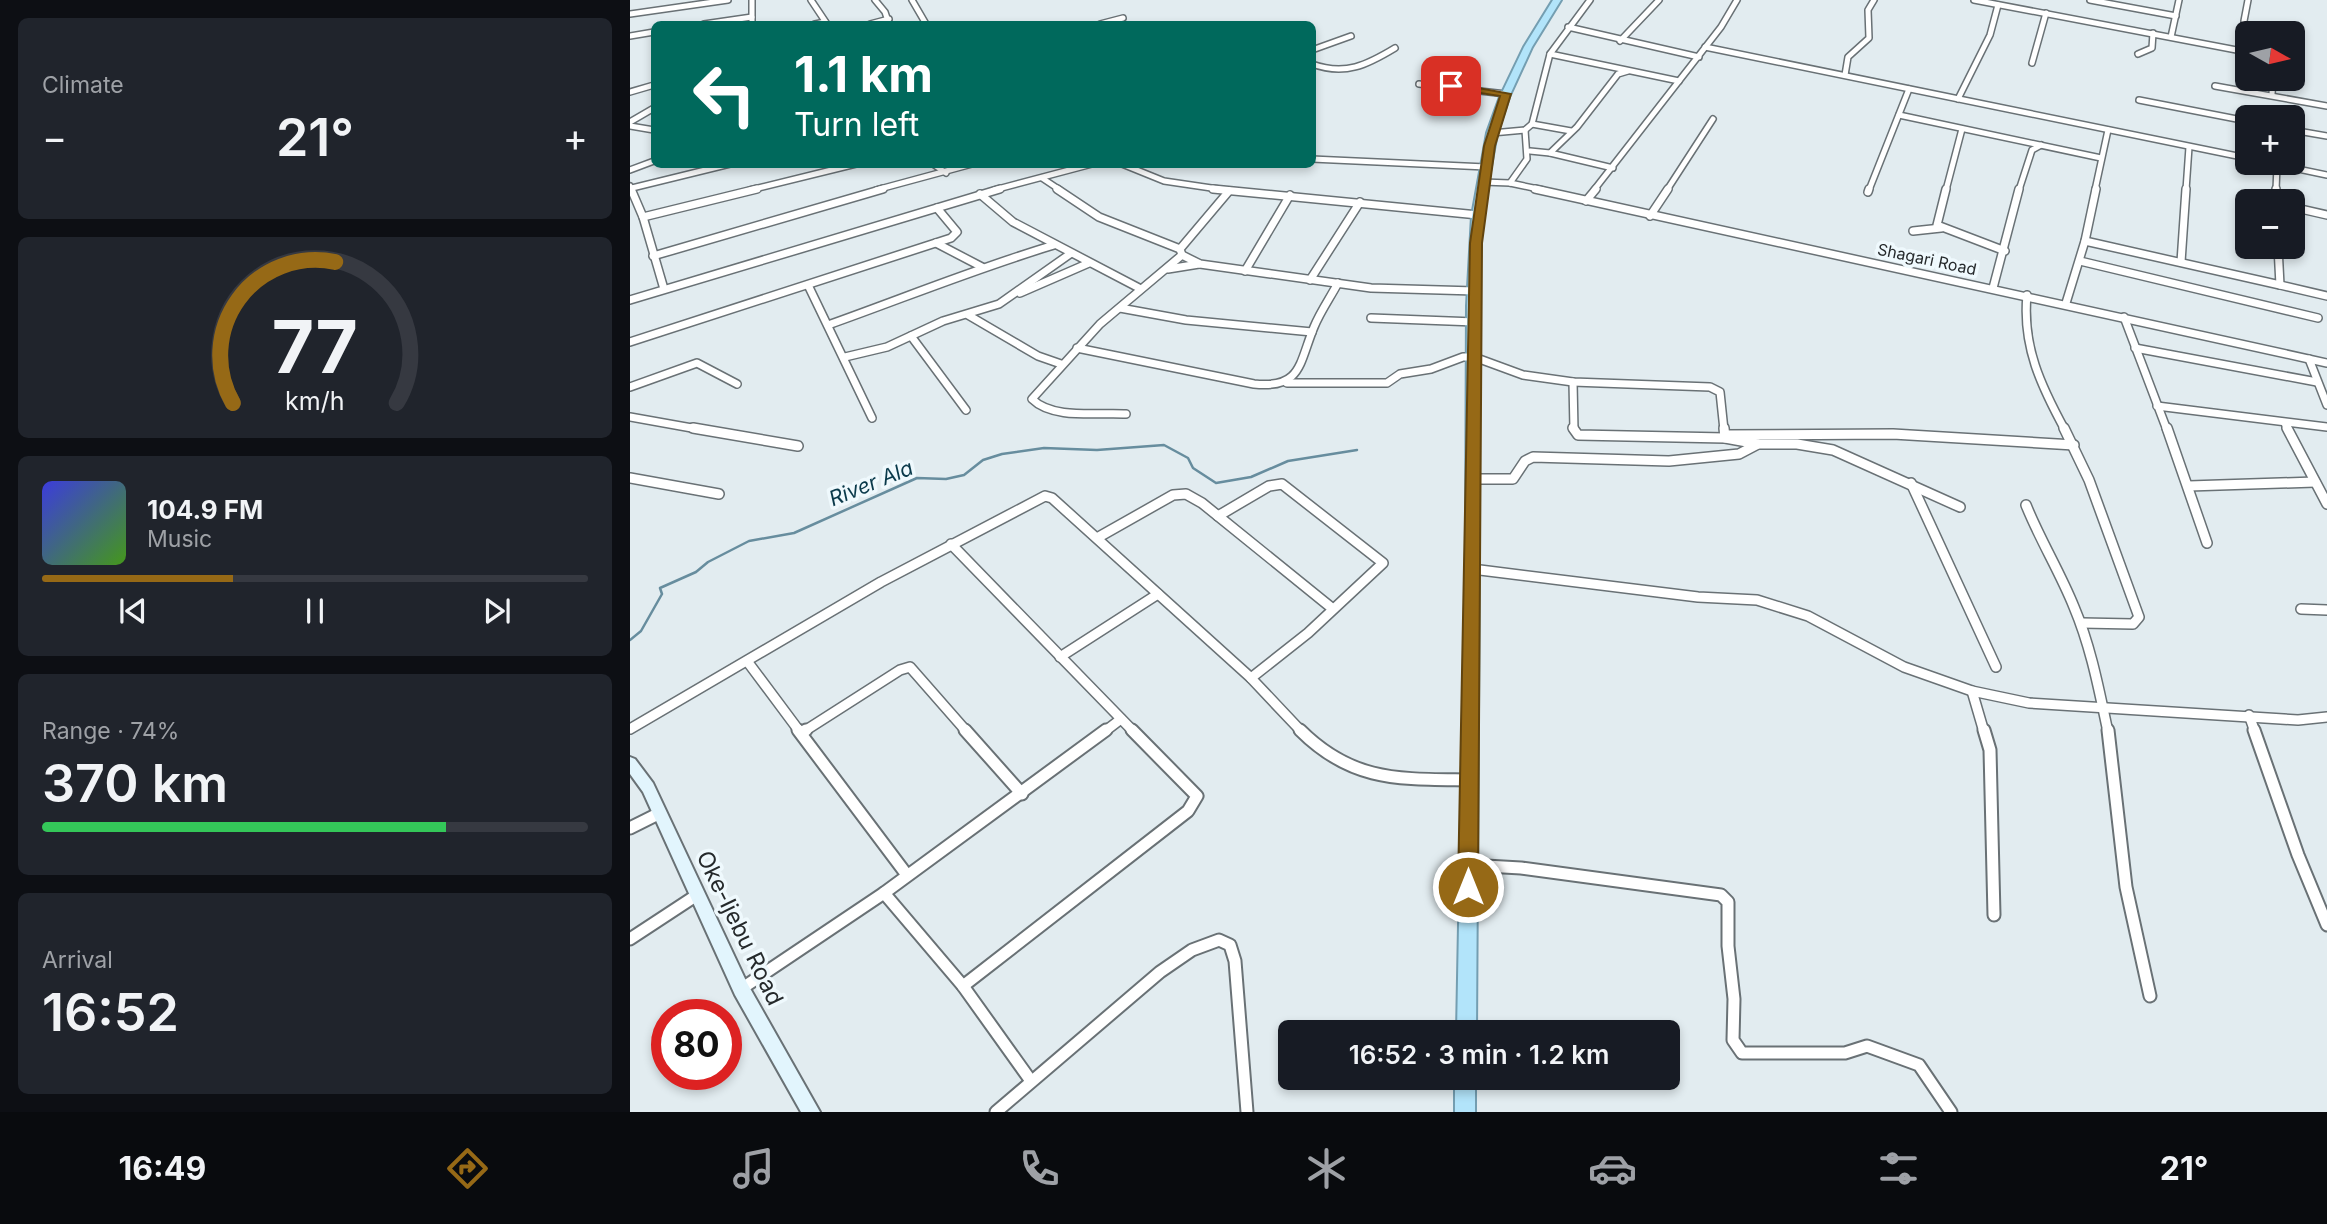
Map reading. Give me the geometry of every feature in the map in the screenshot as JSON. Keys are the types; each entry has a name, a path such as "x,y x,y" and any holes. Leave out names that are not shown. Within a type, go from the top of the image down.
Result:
{"highway":[{"path":"1466,1020 1478,215 1492,133 1506,94 1530,41 1557,0"},
{"path":"1465,1090 1465,1112"}],"main road":[{"name":"Oke-Ijebu Road","path":"630,763 648,788 741,989 811,1112"}],"street":[{"path":"630,14 728,0"},
{"path":"752,0 752,21"},
{"path":"811,0 825,21"},
{"path":"875,0 888,21"},
{"path":"912,0 924,21"},
{"path":"1492,133 1525,130 1532,124 1550,54 1590,0"},
{"path":"1620,41 1658,0"},
{"path":"1586,201 1699,57 1737,0"},
{"path":"1845,75 1843,64 1846,56 1869,38 1868,10 1874,0"},
{"path":"1975,0 2235,50"},
{"path":"2090,0 2116,2 2176,16"},
{"path":"2171,37 2179,0"},
{"path":"2244,21 2248,0"},
{"path":"1958,99 1990,35 1998,5"},
{"path":"2032,63 2046,13"},
{"path":"725,21 752,17"},
{"path":"1113,21 1123,18"},
{"path":"1568,27 1699,57"},
{"path":"630,36 651,32"},
{"path":"2138,54 2152,48 2153,33"},
{"path":"1316,49 1351,36"},
{"path":"1705,47 2235,156"},
{"path":"1316,66 1331,72 1349,70 1395,48"},
{"path":"1550,54 1679,82"},
{"path":"1612,67 1618,74"},
{"path":"1550,153 1568,140 1571,131 1618,74 1628,71"},
{"path":"1419,84 1506,94"},
{"path":"2215,86 2272,94 2327,106"},
{"path":"630,92 651,87"},
{"path":"1868,192 1909,89"},
{"path":"2139,100 2235,119"},
{"path":"630,124 651,110"},
{"path":"1899,115 2101,158"},
{"path":"1650,216 1713,119"},
{"path":"630,124 651,129"},
{"path":"1532,124 1571,131"},
{"path":"1510,183 1525,165 1530,151 1525,130"},
{"path":"1941,228 1937,225 1939,210 1962,130"},
{"path":"2066,303 2080,261 2108,131"},
{"path":"2305,132 2327,136"},
{"path":"2025,142 2032,150"},
{"path":"1993,288 2032,150 2041,145"},
{"path":"2181,262 2189,146"},
{"path":"1530,151 1613,168"},
{"path":"1316,159 1486,167"},
{"path":"630,170 651,162"},
{"path":"664,289 643,217 631,187 713,168"},
{"path":"643,217 840,168"},
{"path":"939,168 946,173"},
{"path":"653,256 794,213 960,168"},
{"path":"630,300 980,194 1078,168"},
{"path":"1132,168 1164,181 1229,191 1478,215"},
{"path":"2305,171 2327,175"},
{"path":"1042,178 1099,217 1181,252 1200,264"},
{"name":"Shagari Road","path":"1483,183 1510,183 1650,216 2066,303 2327,363"},
{"path":"1126,414 1069,412 1035,404 1033,396 1060,365 1139,288 1166,270 1229,191"},
{"path":"980,194 1006,217 1070,254 1139,288"},
{"path":"1245,271 1290,195"},
{"path":"1310,279 1360,202"},
{"path":"630,342 951,238 957,232 937,208"},
{"path":"2305,211 2327,215"},
{"path":"1913,231 1941,228 2005,251"},
{"path":"2085,240 2327,296"},
{"path":"936,243 982,267"},
{"path":"828,326 944,284 982,267 1054,245"},
{"path":"1016,295 1022,287 1070,254"},
{"path":"2279,259 2280,285"},
{"path":"2080,261 2318,317"},
{"path":"845,357 887,347 943,321 968,315 1089,263"},
{"path":"1166,270 1200,264 1385,289 1475,291"},
{"path":"1287,383 1298,370 1312,332 1338,282"},
{"path":"808,285 845,357 872,418"},
{"path":"2028,295 2025,315 2029,347 2051,402 2074,445 2139,617 2133,624 2082,623"},
{"path":"1120,308 1186,320 1312,332"},
{"path":"968,315 1038,356 1060,365"},
{"path":"2124,317 2189,486 2207,542"},
{"path":"1371,318 1475,322"},
{"path":"911,336 966,410"},
{"path":"1077,348 1268,387 1287,383 1387,383 1400,374 1431,369 1455,358 1474,358 1523,375 1573,382 1716,388 1720,392 1725,437"},
{"path":"2135,348 2317,382"},
{"path":"2309,359 2327,405"},
{"path":"630,387 697,363 706,365 737,384"},
{"path":"1573,382 1572,426 1578,435 1725,437 1893,434 2074,445"},
{"path":"2157,406 2327,427"},
{"path":"630,417 798,446"},
{"path":"2285,423 2327,504"},
{"path":"1725,437 1758,444 1825,447 1961,507"},
{"path":"1474,479 1513,479 1525,461 1533,457 1580,456 1669,461 1739,454 1758,444"},
{"path":"631,479 719,495"},
{"path":"2189,486 2315,482"},
{"path":"1218,516 1269,486 1282,484 1383,561 1382,565 1333,609 1251,678"},
{"path":"1911,484 1996,667"},
{"path":"1097,538 1179,494 1202,503 1333,609"},
{"path":"630,729 951,544 1045,496 1097,538 1251,678 1314,741 1341,763 1361,772 1387,776 1468,780"},
{"path":"2026,505 2039,541 2082,623 2108,731 2126,887 2150,996"},
{"path":"951,544 1195,791 1195,803 963,986"},
{"path":"1472,569 1698,597 1757,600 1808,616 1904,667 1972,691 2057,707 2101,706 2298,720 2327,717"},
{"path":"1060,657 1158,594"},
{"path":"2301,609 2327,610"},
{"path":"747,662 907,874"},
{"path":"800,733 900,670 910,667 1022,794"},
{"path":"1972,691 1990,750 1994,915"},
{"path":"2249,715 2325,919"},
{"path":"741,989 884,893 1121,719"},
{"path":"630,828 658,814"},
{"path":"1468,865 1533,870 1721,895 1728,902 1728,946 1734,999 1733,1040 1742,1053 1845,1053 1867,1046 1919,1065 1951,1112"},
{"path":"884,893 963,986 1031,1081"},
{"path":"630,939 697,895"},
{"path":"996,1112 1185,953 1216,940 1226,941 1231,945 1235,961 1247,1112"}],"waterway":[{"name":"River Ala","path":"630,640 641,631 662,594 660,588 696,572 708,562 749,541 794,533 917,478 946,479 964,475 983,460 1002,454 1044,448 1097,450 1164,445 1188,458 1193,468 1216,483 1251,477 1288,461 1357,450"}],"route":[{"path":"1451,86 1506,94 1492,133 1476,243 1468,887"}]}
